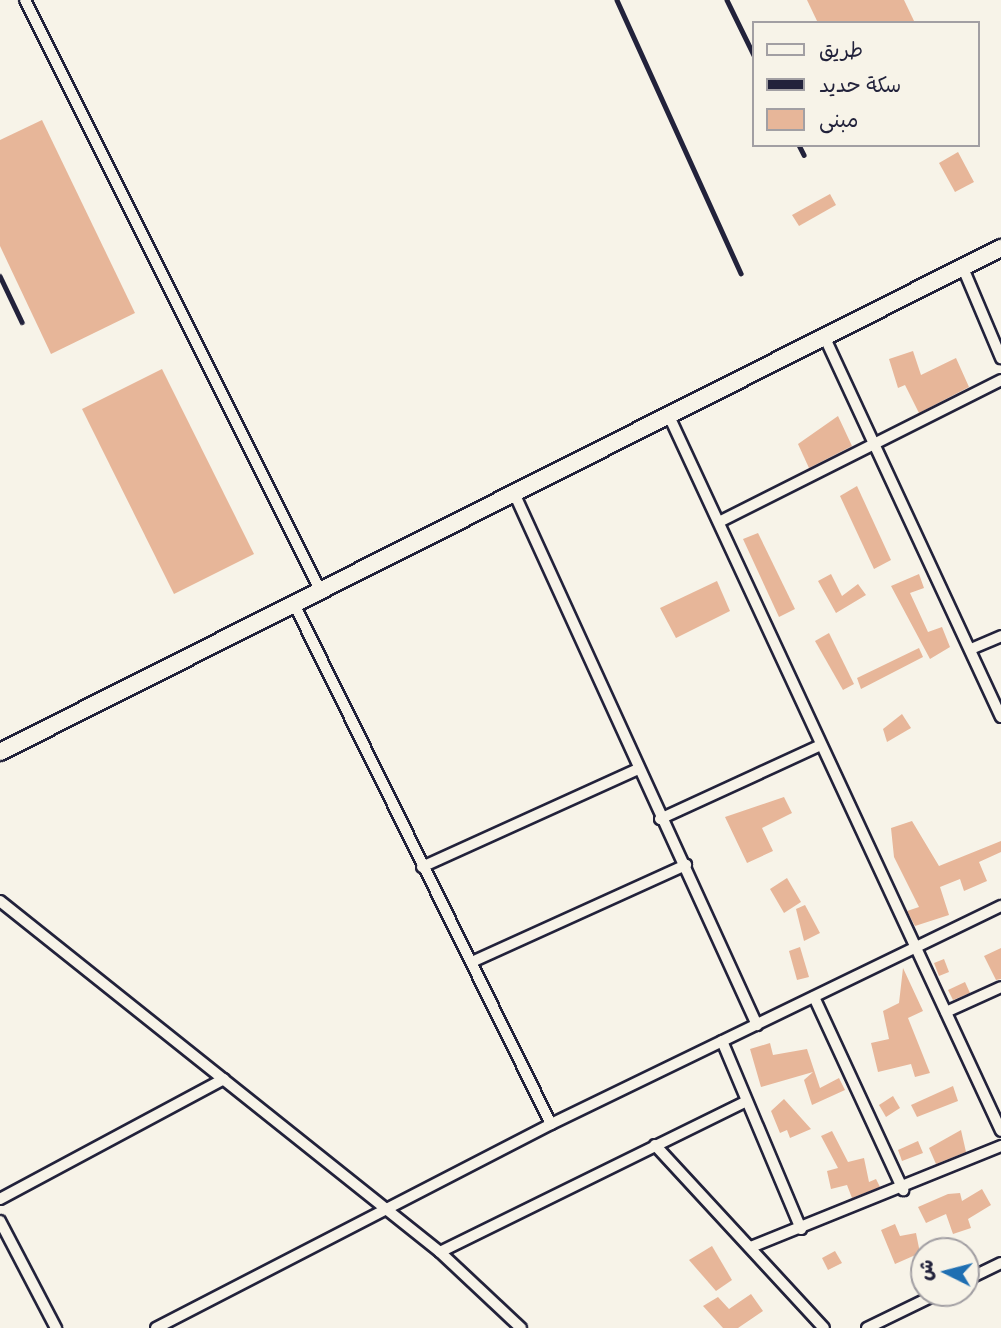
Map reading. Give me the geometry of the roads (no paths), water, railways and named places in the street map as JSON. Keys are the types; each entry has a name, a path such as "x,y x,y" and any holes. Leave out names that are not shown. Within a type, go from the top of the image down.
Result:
{"street":[{"path":"25,0 320,590"},
{"path":"0,752 1001,248"},
{"path":"963,268 1001,358"},
{"path":"824,336 1001,717"},
{"path":"719,522 1001,380"},
{"path":"669,416 1001,1131"},
{"path":"514,493 660,819 686,866 757,1024"},
{"path":"294,604 422,867 474,961 551,1124"},
{"path":"971,649 1001,636"},
{"path":"660,819 821,745"},
{"path":"422,867 638,769"},
{"path":"474,961 686,866"},
{"path":"0,901 224,1079 386,1213 440,1252 521,1328"},
{"path":"156,1328 386,1213 551,1124 1001,906"},
{"path":"946,1012 1001,987"},
{"path":"814,997 903,1190"},
{"path":"722,1041 745,1102 801,1230"},
{"path":"0,1199 224,1079"},
{"path":"440,1252 745,1102"},
{"path":"655,1145 824,1328"},
{"path":"751,1247 903,1190 1001,1146"},
{"path":"0,1221 56,1328"},
{"path":"980,1273 1001,1263"},
{"path":"867,1328 910,1307"}],"railway":[{"path":"617,0 741,273"},
{"path":"727,0 752,51"},
{"path":"800,147 804,155"},
{"path":"0,276 22,322"}]}
